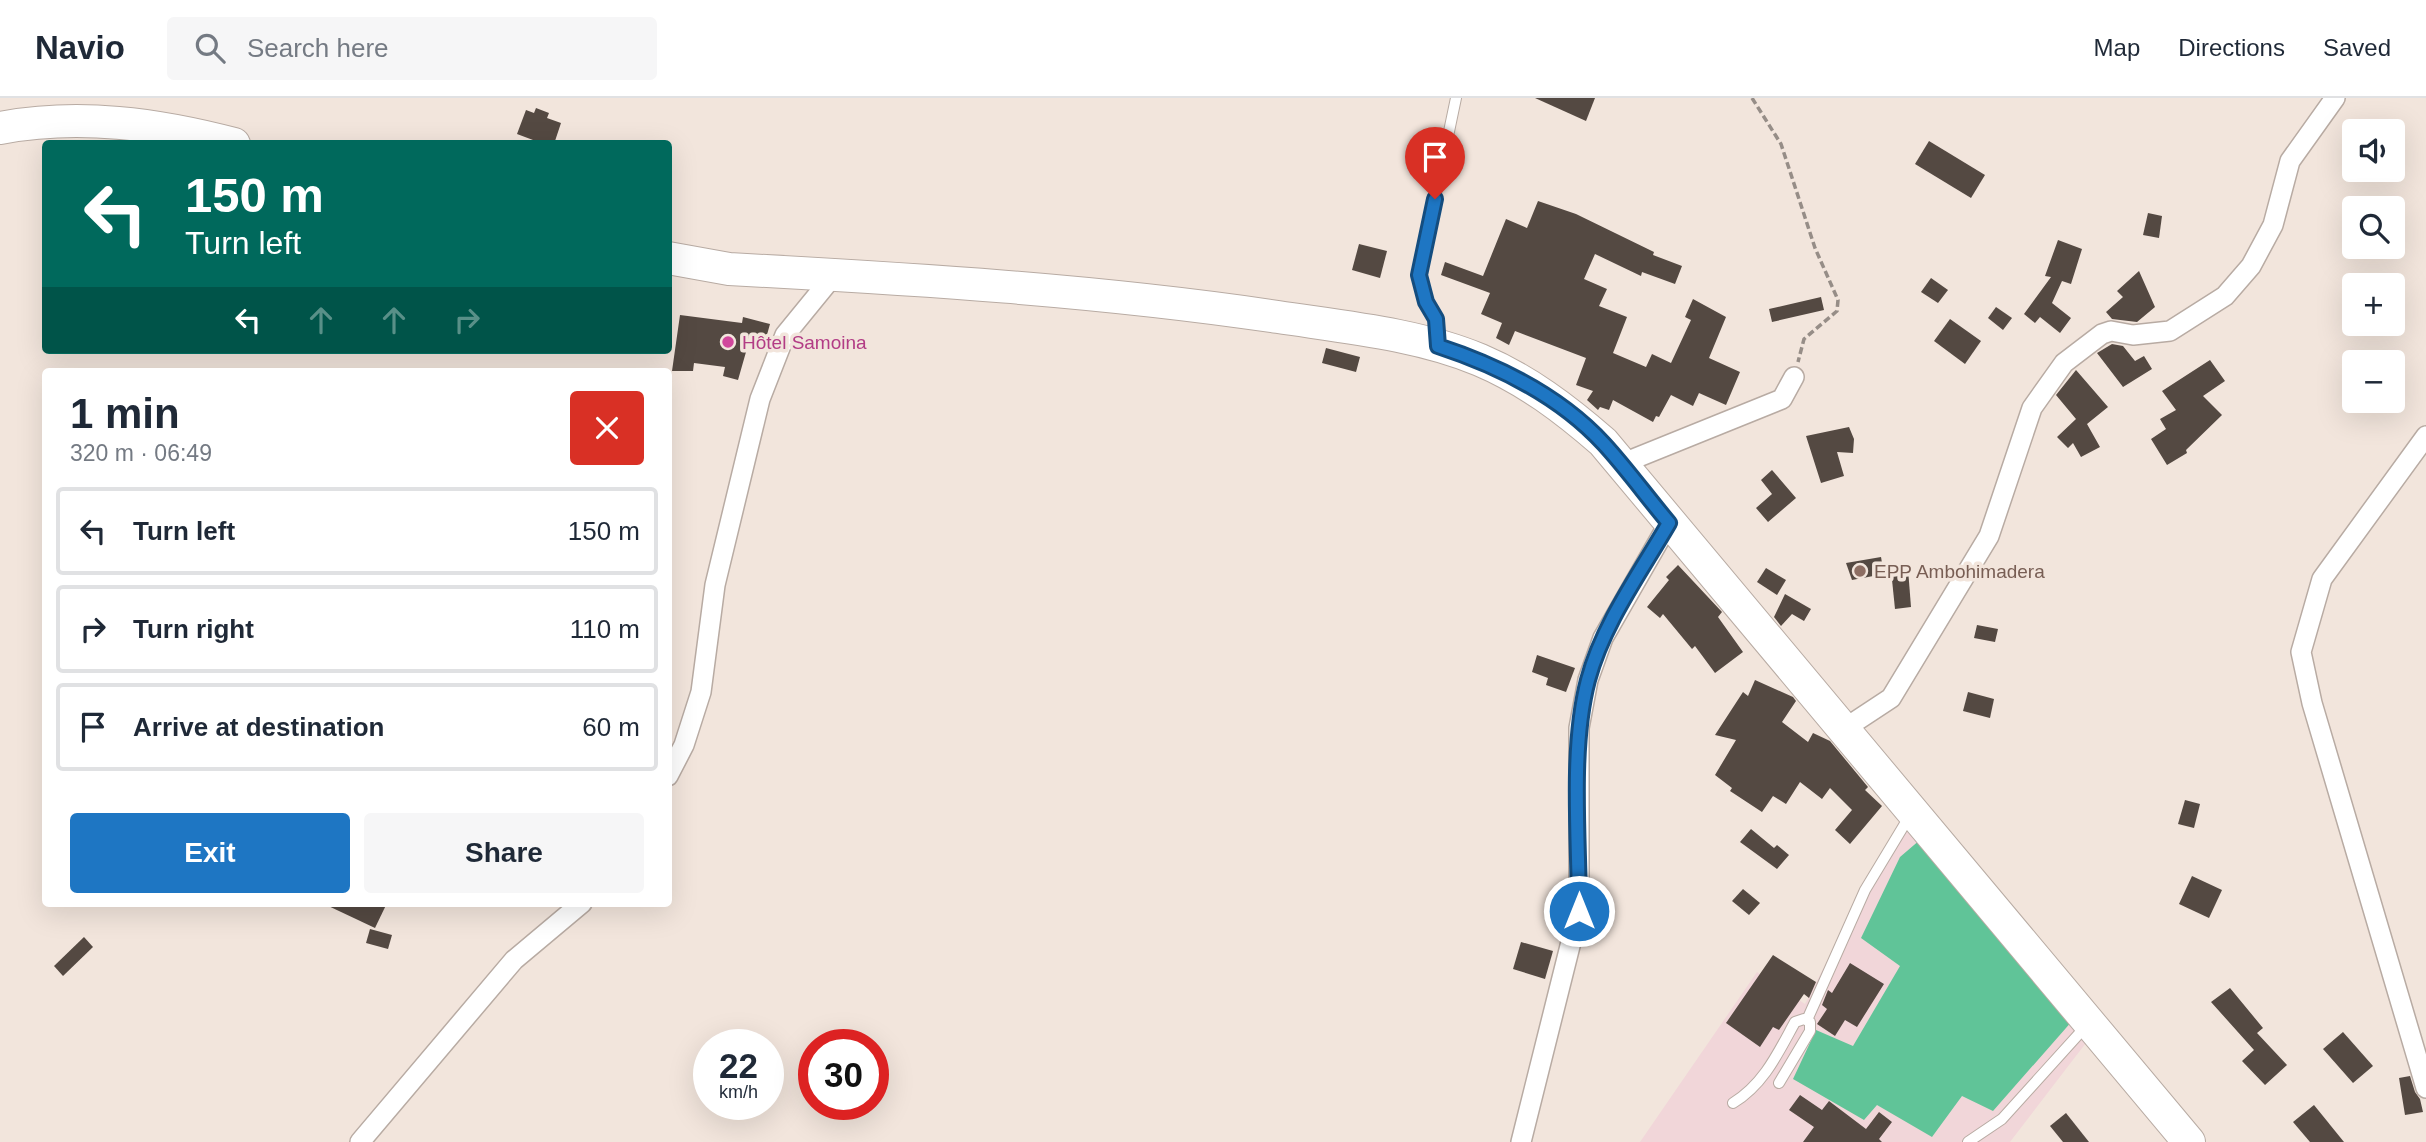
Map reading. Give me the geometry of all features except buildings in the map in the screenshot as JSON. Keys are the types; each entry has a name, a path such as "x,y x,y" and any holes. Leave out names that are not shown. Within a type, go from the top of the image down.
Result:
{"main road":[{"path":"0,128 95,120 175,129 218,140"},
{"path":"672,259 729,269 1109,296 1331,325 1438,346 1479,359 1521,380 1553,400 1602,442 2189,1142"}],"street":[{"path":"1844,729 1891,698 1989,536 2032,408 2064,363 2102,334 2111,331 2133,335 2170,331 2225,296 2251,267 2273,225 2290,161 2335,98"},
{"path":"672,768 684,745 701,692 715,584 760,399 785,335 834,275"},
{"path":"1621,464 1782,399 1794,377"},
{"path":"2426,436 2322,579 2301,652 2312,703 2426,1088"},
{"path":"1521,1142 1579,911 1579,728 1588,680 1603,638 1669,523"},
{"path":"360,1142 514,960 577,907"}],"lane":[{"path":"1438,346 1436,319 1426,302 1419,275 1456,98"},
{"path":"1779,1083 1811,1031 1807,1020 1865,890 1913,810"},
{"path":"1733,1103 1764,1077 1795,1022 1807,1020"},
{"path":"1968,1142 2002,1119 2089,1022"}],"path":[{"path":"1752,98 1781,144 1815,248 1838,300 1837,311 1804,339 1794,377"}],"shaded area":[{"path":"1902,816 2089,1039 2010,1142 1640,1142 1757,972 1805,1004"}],"green space":[{"path":"1921,839 2073,1020 1993,1111 1962,1096 1932,1137 1877,1105 1864,1120 1793,1079 1816,1030 1853,1046 1900,966 1861,938 1900,857"}],"place":[{"name":"Hôtel Samoina","path":"728,342"},
{"name":"EPP Ambohimadera","path":"1860,571"}],"route":[{"path":"1435,199 1419,275 1426,302 1436,319 1438,346 1479,359 1521,380 1563,407 1602,442 1669,523 1603,638 1588,680 1579,728 1579,911"}]}
